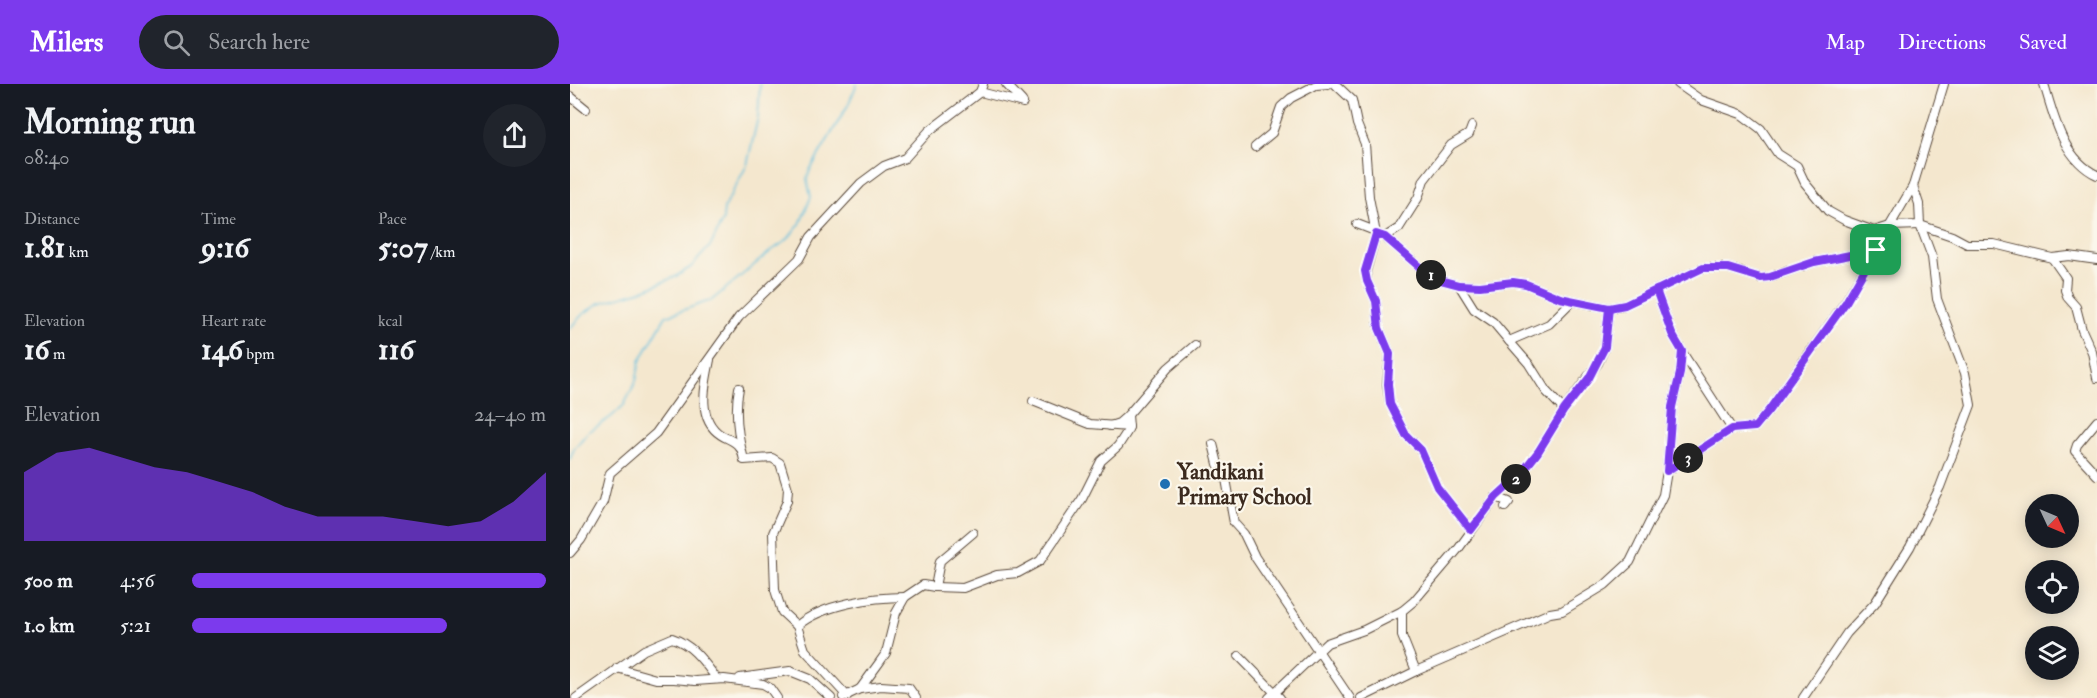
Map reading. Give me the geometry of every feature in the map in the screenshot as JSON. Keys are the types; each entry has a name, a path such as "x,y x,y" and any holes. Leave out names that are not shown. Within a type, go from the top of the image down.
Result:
{"street":[{"path":"570,553 581,540 603,502 610,473 657,433 739,317 799,259 811,237 861,183 884,166 905,158 929,131 982,88 1023,103 1006,84"},
{"path":"1255,147 1272,133 1281,107 1291,98 1304,87 1328,84"},
{"path":"1335,84 1352,99 1365,144 1369,197 1376,233 1365,271 1376,301 1379,328 1390,354 1388,384 1390,404 1406,435 1421,450 1437,487 1471,530"},
{"path":"1678,84 1701,100 1741,114 1761,129 1778,154 1797,166 1805,183 1828,211 1844,220 1874,231 1890,226 1920,225 1967,244 1994,244 2052,258 2069,256 2097,260"},
{"path":"1667,471 1732,429 1755,427 1769,410 1846,302 1913,186 1944,84"},
{"path":"2044,84 2055,121 2072,156 2097,175"},
{"path":"570,96 586,109"},
{"path":"1385,237 1399,228 1418,198 1424,180 1451,145 1469,134 1472,126"},
{"path":"1803,698 1847,633 1875,603 1910,547 1940,487 1971,405 1965,373 1937,299 1932,257 1920,225 1919,204 1913,186"},
{"path":"1358,224 1385,237 1423,270 1440,280 1459,285 1480,286 1513,282 1526,284 1572,301 1609,308 1625,305 1703,268 1728,268 1761,278 1814,262 1876,250"},
{"path":"2052,258 2066,278 2064,290 2076,307 2082,330 2092,352 2097,378"},
{"path":"1459,285 1474,309 1492,322 1509,341 1529,364 1546,391 1564,410"},
{"path":"1656,290 1672,334 1732,429"},
{"path":"1509,341 1549,324 1572,301"},
{"path":"1271,695 1328,643 1364,630 1402,611 1459,548 1496,497 1520,475 1538,452 1564,410 1598,363 1605,347 1609,308"},
{"path":"1110,426 1119,423 1128,415 1168,368 1195,345"},
{"path":"1361,698 1416,671 1550,613 1562,611 1605,585 1630,562 1663,495 1672,407 1680,373 1682,351"},
{"path":"711,356 706,381 705,412 711,425 721,435 736,441 741,449"},
{"path":"739,388 736,404 744,460 772,458 780,463 788,489 787,501 773,533 775,590 782,612 797,626 805,650 844,697 860,689 881,686 909,688 916,698"},
{"path":"1033,401 1090,424 1130,428"},
{"path":"860,689 885,653 896,613 905,597 923,585 963,588 997,575 1018,573 1040,561 1082,499 1101,461 1118,446 1130,428 1128,415"},
{"path":"2097,421 2077,444 2075,451 2097,476"},
{"path":"1213,444 1218,464 1226,479 1234,524 1244,534 1255,557 1350,698"},
{"path":"1496,497 1509,502 1505,507"},
{"path":"934,587 940,561 974,534"},
{"path":"797,626 806,618 862,601 881,597 905,597"},
{"path":"1402,611 1402,636 1416,671"},
{"path":"576,698 644,650 672,638 681,641 700,656 717,679"},
{"path":"1239,656 1271,695 1280,698"},
{"path":"617,669 656,679 695,681 790,671 810,680 831,698"},
{"path":"728,679 763,684 770,688 777,698"}],"waterway":[{"path":"570,328 583,314 600,303 638,292 675,277 691,267 711,245 723,219 724,208 747,165 758,117 760,84"},
{"path":"570,459 574,449 587,433 624,405 636,381 640,361 666,316 712,300 787,240 800,224 811,197 807,179 810,170 848,105 857,84"}],"place":[{"name":"Yandikani Primary School","path":"1165,484"}],"route":[{"path":"1876,250 1814,262 1761,278 1728,268 1703,268 1656,290 1625,305 1609,308 1560,298 1526,284 1513,282 1480,286 1459,285 1440,280 1423,270 1385,237 1376,234 1365,271 1376,301 1379,328 1390,354 1388,384 1390,404 1406,435 1421,450 1437,487 1471,530 1496,497 1520,475 1538,452 1564,410 1589,378 1605,347 1609,308 1625,305 1656,290 1672,334 1682,351 1680,373 1672,407 1667,471 1732,429 1755,427 1846,302 1876,250"}]}
